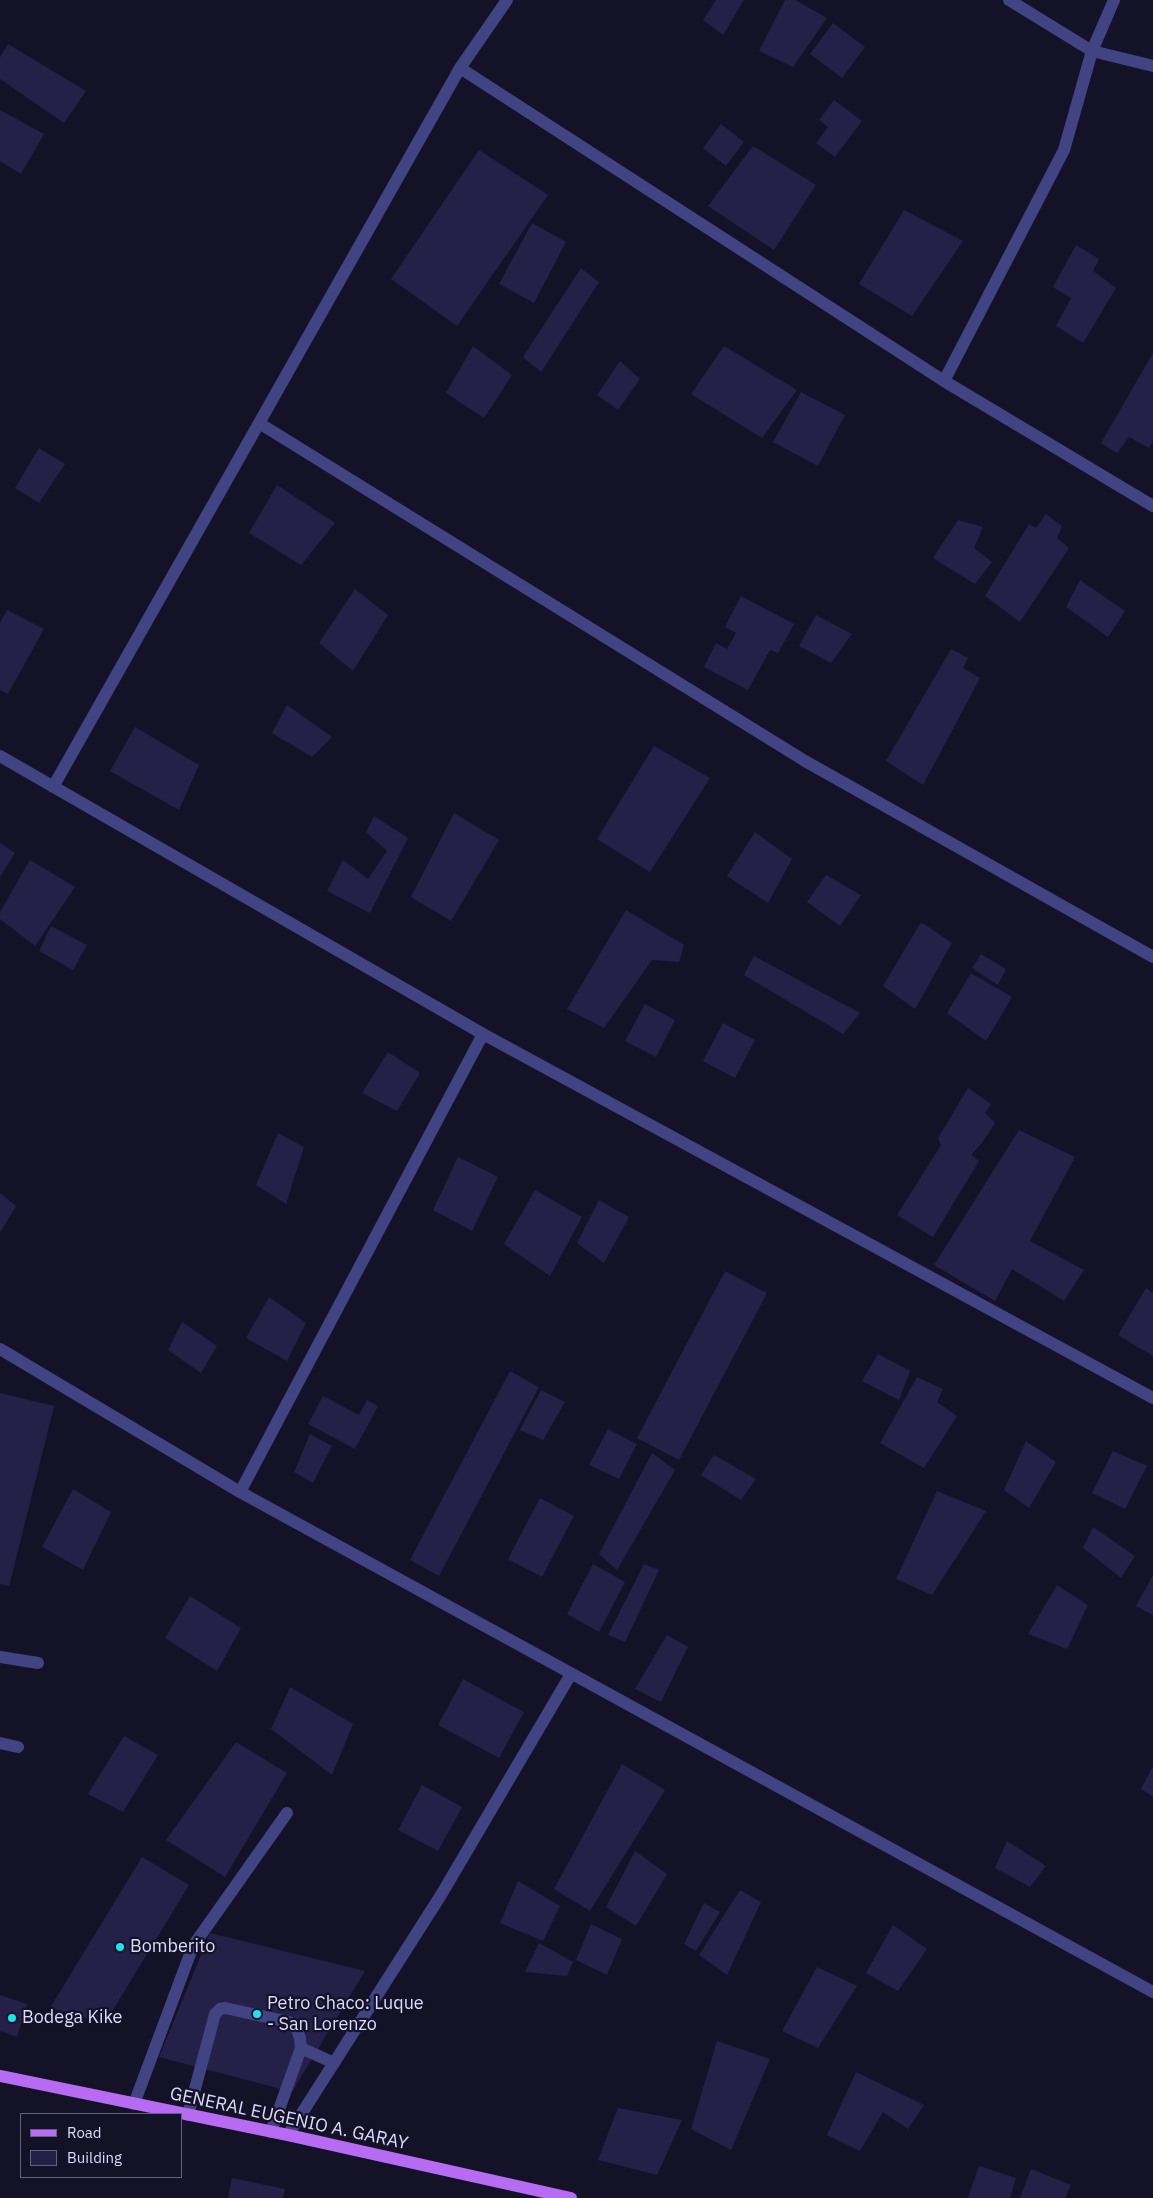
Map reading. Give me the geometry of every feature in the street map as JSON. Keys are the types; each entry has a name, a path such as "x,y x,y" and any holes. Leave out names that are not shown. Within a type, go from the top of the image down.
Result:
{"main road":[{"name":"GENERAL EUGENIO A. GARAY","path":"0,2076 178,2113"},
{"name":"GENERAL EUGENIO A. GARAY","path":"182,2114 288,2135 571,2198"}],"street":[{"path":"54,786 460,68 508,0"},
{"path":"1009,0 1092,51 1153,66"},
{"path":"944,381 1064,150 1092,51 1114,0"},
{"path":"460,68 944,381 1153,506"},
{"path":"259,423 805,761 1153,957"},
{"path":"0,756 483,1034 1153,1398"},
{"path":"240,1492 483,1034"},
{"path":"0,1349 240,1492 1153,1992"},
{"path":"0,1657 38,1663"},
{"path":"288,2135 441,1895 571,1674"},
{"path":"0,1743 18,1747"},
{"path":"134,2104 193,1946 287,1813"},
{"path":"188,2115 215,2014 220,2009 225,2008 289,2022 296,2027 300,2038 300,2048 271,2132"},
{"path":"300,2048 334,2063"}],"building":[{"path":"716,0 744,0 723,35 703,20"},
{"path":"785,0 795,0 827,18 793,67 759,51"},
{"path":"833,23 865,47 842,78 810,54"},
{"path":"8,44 86,91 64,123 0,79 0,57"},
{"path":"834,100 862,121 835,157 816,143 828,127 819,120"},
{"path":"0,110 44,134 21,174 0,161"},
{"path":"721,124 744,142 726,166 703,148"},
{"path":"753,146 816,185 774,250 708,206"},
{"path":"479,150 548,195 457,326 391,279"},
{"path":"904,210 963,241 912,316 859,284"},
{"path":"532,223 566,242 534,303 499,284"},
{"path":"1076,245 1099,259 1093,271 1116,288 1083,343 1056,326 1071,298 1053,287"},
{"path":"581,268 599,282 541,372 523,357"},
{"path":"473,346 512,375 484,418 446,393"},
{"path":"724,346 797,390 762,438 691,394"},
{"path":"1153,353 1153,441 1149,448 1129,437 1117,453 1101,443"},
{"path":"620,361 640,379 618,410 597,395"},
{"path":"801,392 845,415 818,466 773,442"},
{"path":"39,448 65,464 39,503 15,488"},
{"path":"277,485 335,523 301,565 249,533"},
{"path":"1046,514 1062,526 1057,538 1069,548 1020,622 985,596 1029,524 1036,528"},
{"path":"958,520 983,527 974,548 992,562 975,584 933,558"},
{"path":"1080,580 1125,611 1108,637 1066,607"},
{"path":"355,589 388,615 353,671 319,643"},
{"path":"741,596 794,624 778,653 770,650 748,690 704,667 716,643 727,649 736,633 725,627"},
{"path":"7,610 44,629 8,694 0,690 0,623"},
{"path":"816,615 852,634 831,663 799,646"},
{"path":"951,649 968,658 963,668 980,678 923,785 886,761"},
{"path":"287,705 332,737 312,757 272,733"},
{"path":"135,727 199,765 179,810 110,771"},
{"path":"654,746 710,778 650,872 597,839"},
{"path":"454,813 499,840 451,921 411,897"},
{"path":"374,816 408,838 370,913 327,891 343,860 368,879 387,851 366,832"},
{"path":"755,832 792,859 768,903 727,876"},
{"path":"0,843 15,853 0,877"},
{"path":"30,860 75,887 35,946 0,919 0,912"},
{"path":"826,875 861,895 840,926 807,902"},
{"path":"626,910 684,945 679,962 652,960 604,1028 567,1009"},
{"path":"921,922 952,943 915,1009 883,986"},
{"path":"51,926 87,945 73,970 39,951"},
{"path":"981,954 1006,969 998,985 972,968"},
{"path":"754,956 860,1013 843,1034 744,975"},
{"path":"971,973 1012,997 986,1041 947,1013"},
{"path":"645,1004 675,1020 656,1057 625,1041"},
{"path":"723,1023 755,1040 735,1078 703,1061"},
{"path":"388,1052 420,1073 397,1111 362,1093"},
{"path":"968,1088 991,1104 985,1113 995,1123 982,1143 971,1155 979,1161 933,1237 897,1215 941,1145 938,1138"},
{"path":"1019,1130 1075,1157 1030,1241 1084,1270 1064,1301 1012,1269 995,1301 934,1265"},
{"path":"278,1133 304,1147 286,1204 256,1185"},
{"path":"458,1157 498,1177 472,1231 433,1210"},
{"path":"535,1190 582,1217 550,1276 504,1244"},
{"path":"0,1193 16,1206 0,1233"},
{"path":"599,1200 629,1217 604,1263 577,1243"},
{"path":"725,1271 767,1293 679,1460 637,1438"},
{"path":"1146,1288 1153,1293 1153,1356 1118,1335"},
{"path":"269,1297 306,1323 287,1361 246,1338"},
{"path":"182,1322 217,1346 201,1373 168,1350"},
{"path":"878,1354 910,1371 899,1400 862,1381"},
{"path":"510,1371 539,1387 439,1576 410,1560"},
{"path":"917,1377 943,1389 937,1402 957,1416 924,1468 880,1443"},
{"path":"541,1390 565,1402 543,1440 520,1430"},
{"path":"0,1393 54,1406 9,1586 0,1584"},
{"path":"323,1396 359,1415 367,1400 378,1406 355,1449 308,1424"},
{"path":"608,1429 637,1444 619,1479 589,1465"},
{"path":"310,1434 332,1446 313,1483 294,1472"},
{"path":"1026,1441 1056,1462 1029,1508 1004,1490"},
{"path":"1113,1451 1147,1466 1125,1509 1092,1493"},
{"path":"652,1453 675,1470 617,1570 599,1554"},
{"path":"714,1455 756,1479 741,1500 701,1475"},
{"path":"73,1489 111,1512 83,1570 42,1547"},
{"path":"937,1491 986,1511 932,1595 896,1579"},
{"path":"540,1498 574,1516 542,1577 508,1559"},
{"path":"1093,1527 1135,1556 1121,1578 1083,1548"},
{"path":"593,1564 625,1582 599,1632 567,1614"},
{"path":"644,1564 659,1570 625,1642 608,1635"},
{"path":"1153,1575 1153,1615 1136,1606"},
{"path":"1057,1585 1088,1605 1067,1649 1028,1634"},
{"path":"190,1596 241,1628 217,1671 165,1638"},
{"path":"667,1635 688,1647 661,1702 635,1689"},
{"path":"463,1679 524,1712 499,1758 438,1725"},
{"path":"290,1687 353,1724 332,1775 271,1729"},
{"path":"124,1736 158,1755 123,1812 88,1794"},
{"path":"236,1742 287,1773 225,1877 166,1840"},
{"path":"622,1764 665,1790 590,1911 554,1889"},
{"path":"1153,1766 1153,1797 1141,1789"},
{"path":"422,1785 462,1807 438,1851 398,1830"},
{"path":"1007,1841 1046,1866 1030,1887 995,1868"},
{"path":"635,1851 667,1874 636,1926 606,1907"},
{"name":"Bomberito","path":"142,1857 189,1885 105,2023 50,2008"},
{"path":"518,1881 560,1906 543,1941 500,1923"},
{"path":"740,1890 761,1902 727,1975 699,1955"},
{"path":"704,1903 720,1912 696,1951 684,1944"},
{"path":"591,1924 622,1939 607,1975 576,1960"},
{"path":"893,1925 927,1949 898,1991 866,1973"},
{"name":"Petro Chaco: Luque - San Lorenzo","path":"210,1933 365,1971 292,2092 159,2057"},
{"path":"539,1943 573,1962 567,1976 525,1972"},
{"path":"817,1967 857,1986 818,2048 782,2031"},
{"name":"Bodega Kike","path":"0,1995 27,2004 17,2037 0,2031"},
{"path":"717,2041 770,2059 731,2150 691,2129"},
{"path":"856,2072 924,2105 908,2129 883,2112 860,2151 827,2135"},
{"path":"618,2108 682,2120 657,2175 598,2160"},
{"path":"979,2166 1016,2178 1010,2198 968,2198"},
{"path":"1031,2169 1071,2185 1065,2198 1020,2198"},
{"path":"232,2178 285,2189 283,2198 228,2198"}],"place":[{"name":"Bomberito","path":"120,1947"},
{"name":"Petro Chaco: Luque - San Lorenzo","path":"257,2014"},
{"name":"Bodega Kike","path":"12,2018"}]}
